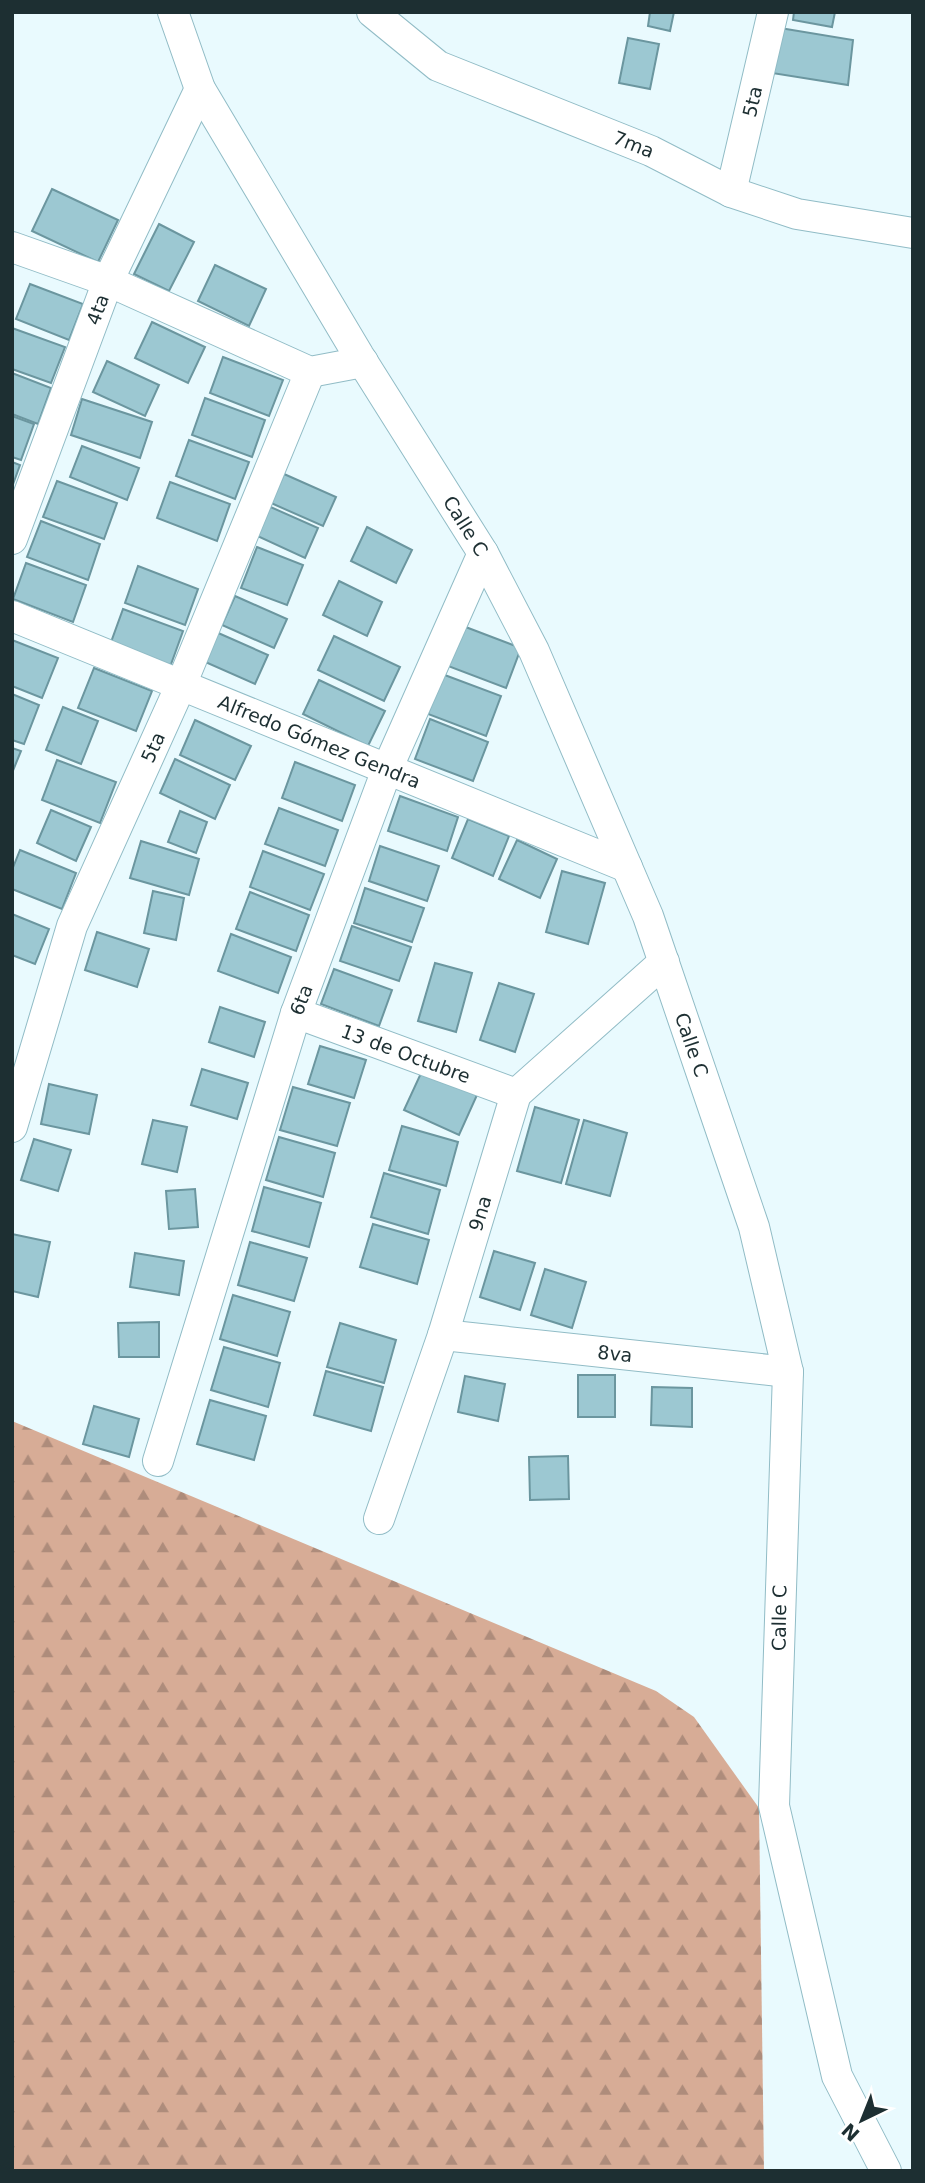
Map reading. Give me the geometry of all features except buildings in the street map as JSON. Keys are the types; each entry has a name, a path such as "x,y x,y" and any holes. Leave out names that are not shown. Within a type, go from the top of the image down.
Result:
{"street":[{"name":"Calle C","path":"173,12 200,89 363,362 483,553 534,651 627,867 664,962 754,1227 788,1372 774,1806 837,2076 886,2171"},
{"name":"7ma","path":"372,12 438,66 651,150 731,192 797,214 913,233"},
{"name":"5ta","path":"731,192 773,12"},
{"name":"4ta","path":"12,539 108,281 200,89"},
{"path":"12,247 108,281 310,372 363,362"},
{"name":"5ta","path":"12,1126 72,926 181,685 310,372"},
{"name":"6ta","path":"158,1461 296,1013 388,767 483,553"},
{"name":"Alfredo Gómez Gendra","path":"12,616 388,767 627,867"},
{"path":"516,1094 664,962"},
{"name":"13 de Octubre","path":"296,1013 516,1094"},
{"name":"9na","path":"379,1519 443,1335 516,1094"},
{"name":"8va","path":"443,1335 788,1372"}],"green space":[{"path":"12,1421 656,1691 694,1717 759,1808 764,2171 12,2171"}]}
